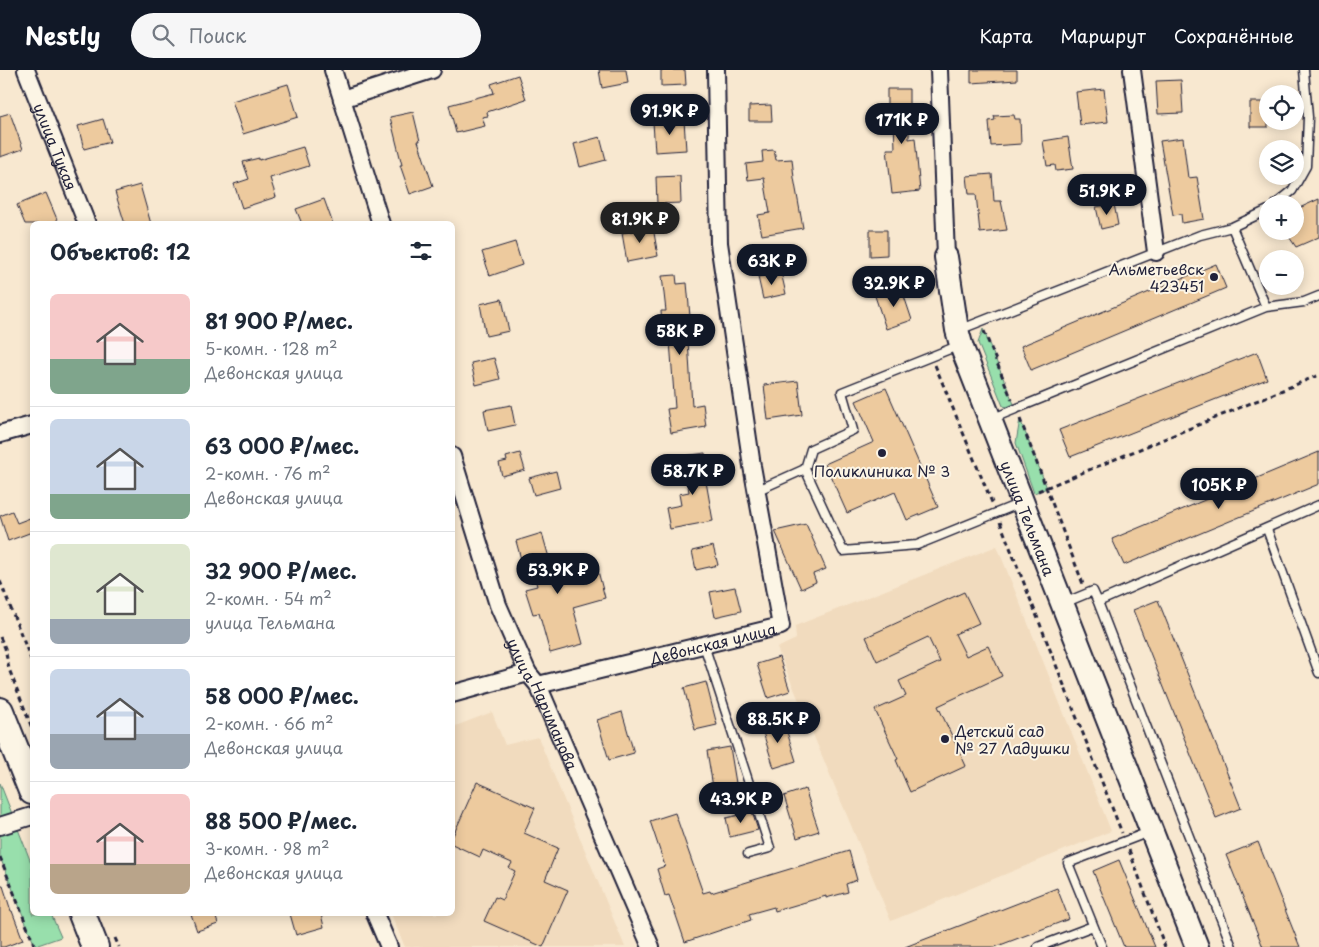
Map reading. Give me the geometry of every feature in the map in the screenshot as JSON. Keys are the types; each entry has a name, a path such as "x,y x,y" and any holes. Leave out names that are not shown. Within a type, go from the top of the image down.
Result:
{"main road":[{"path":"0,711 30,786"},
{"path":"83,916 95,947"}],"street":[{"name":"улица Тукая","path":"26,70 86,221"},
{"path":"333,70 380,221"},
{"path":"342,99 432,70"},
{"name":"Девонская улица","path":"455,693 704,645 781,626 756,491 719,243 716,70"},
{"name":"улица Тельмана","path":"939,70 946,257 959,338 1197,947"},
{"path":"1132,70 1156,252"},
{"path":"0,434 30,426"},
{"name":"улица Нариманова","path":"455,466 498,605 533,679 651,947"},
{"path":"0,826 30,817"},
{"path":"376,916 389,947"}],"lane":[{"path":"1287,195 1292,191 1306,166 1308,117 1304,70"},
{"path":"1022,500 996,513 917,545 842,551 805,469 811,449 853,430 842,392 934,357 980,322 1200,235 1232,227 1259,214"},
{"path":"1232,227 1266,307"},
{"path":"990,420 1266,307 1304,302 1319,296"},
{"path":"756,491 805,469"},
{"path":"1098,602 1319,505"},
{"path":"1267,529 1319,673"},
{"path":"1062,604 1093,591 1232,947"},
{"path":"704,645 770,848 748,854"},
{"path":"1102,947 1068,863 1151,831"},
{"path":"1038,947 1094,926"}],"path":[{"path":"980,322 1028,439 1022,441"},
{"path":"934,357 935,364 996,513 1165,947"},
{"path":"1022,500 1319,375"},
{"path":"0,582 30,657"},
{"path":"0,637 5,648 9,670 30,723"},
{"path":"0,857 35,947"}],"shaded area":[{"name":"Детский сад № 27 Ладушки","path":"997,546 1111,831 891,921 777,648 796,639 795,626"},
{"path":"492,712 505,745 538,737 625,947 405,947 392,916 455,916 455,726"}],"green space":[{"path":"983,329 1016,409 1003,406 978,343"},
{"path":"1020,419 1047,488 1034,493 1016,443"},
{"path":"0,783 30,860 30,916 52,916 61,937 35,946 0,857"}],"building":[{"path":"599,70 626,70 628,83 602,88"},
{"path":"661,70 685,70 686,85 661,86"},
{"path":"971,70 1017,70 1017,80 971,83"},
{"path":"518,75 526,99 487,112 488,116 482,117 485,126 456,133 449,105 494,93 491,84"},
{"path":"1181,80 1183,113 1158,114 1156,81"},
{"path":"288,84 298,117 243,134 232,101"},
{"path":"887,89 909,89 909,139 915,138 920,191 892,194 887,149 895,149 894,120 887,120"},
{"path":"1104,89 1108,122 1080,125 1076,92"},
{"path":"1250,102 1259,102 1259,127 1250,127"},
{"path":"771,105 772,121 749,121 749,106"},
{"path":"413,112 420,141 418,141 433,186 410,194 400,165 402,165 390,117"},
{"path":"10,113 23,149 0,157 0,116"},
{"path":"1014,115 1015,119 1020,119 1021,144 991,146 989,121 995,120 994,116"},
{"path":"103,119 110,142 84,149 78,126"},
{"path":"684,120 686,150 655,152 653,122"},
{"path":"600,137 606,160 580,167 574,144"},
{"path":"1068,137 1073,169 1056,171 1055,165 1047,166 1043,141"},
{"path":"1183,138 1188,178 1197,177 1204,219 1182,223 1181,214 1173,215 1160,141"},
{"path":"303,147 309,166 270,178 276,197 242,208 234,184 249,179 243,162 259,158 259,160"},
{"path":"774,150 776,160 792,159 803,228 762,235 758,215 770,213 764,178 748,180 746,164 763,162 762,151"},
{"path":"992,174 994,201 1001,201 1007,230 980,233 976,194 969,194 967,176"},
{"path":"680,176 681,203 657,204 656,177"},
{"path":"140,185 150,221 124,221 115,192"},
{"path":"46,193 58,221 30,221 30,224 25,224 17,205"},
{"path":"324,199 332,221 301,221 296,209"},
{"path":"1319,199 1319,237 1296,247 1291,240 1304,240 1304,206"},
{"path":"1114,204 1118,225 1101,229 1096,207"},
{"path":"653,227 658,256 627,262 622,233"},
{"path":"870,230 887,230 887,255 870,256"},
{"path":"515,242 522,265 490,276 482,252"},
{"path":"1216,264 1226,288 1031,370 1021,346"},
{"path":"781,272 786,294 763,299 758,277"},
{"path":"676,275 677,284 687,283 692,339 688,340 692,406 703,404 706,427 671,433 667,409 675,408 670,341 663,341 661,311 666,311 662,276"},
{"path":"901,287 912,320 886,329 875,296"},
{"path":"502,299 509,331 486,336 480,304"},
{"path":"1257,352 1267,379 1070,457 1059,430"},
{"path":"494,358 500,379 476,385 471,363"},
{"path":"798,381 802,415 768,420 764,385"},
{"name":"Поликлиника № 3","path":"886,388 938,507 907,520 895,492 847,513 825,464 874,442 856,401"},
{"path":"511,405 515,425 488,431 484,410"},
{"path":"1319,452 1319,484 1124,565 1112,539"},
{"path":"520,453 525,470 502,476 499,463 507,461 506,457"},
{"path":"705,453 708,476 705,476 713,521 670,529 666,508 681,505 679,494 689,492 684,456"},
{"path":"556,471 560,488 534,495 529,478"},
{"path":"12,511 17,523 30,518 30,533 8,541 0,516"},
{"path":"806,524 826,569 813,574 816,582 801,589 775,531"},
{"path":"542,533 555,579 597,567 605,598 573,607 583,644 550,653 539,613 533,614 525,589 537,586 530,560 522,563 516,541"},
{"path":"713,546 718,565 696,570 692,551"},
{"path":"735,587 741,611 715,617 710,592"},
{"path":"964,592 979,623 955,634 966,656 988,646 1002,676 938,706 966,766 910,792 896,760 898,759 875,710 906,696 899,681 940,662 928,637 877,661 866,637"},
{"path":"1158,600 1241,808 1216,818 1133,610"},
{"path":"779,657 790,691 768,698 757,664"},
{"path":"706,682 717,725 695,730 684,688"},
{"path":"622,712 634,753 609,760 597,720"},
{"path":"783,719 796,761 774,768 761,726"},
{"path":"730,747 736,783 713,787 707,751"},
{"path":"477,782 535,808 524,833 558,848 545,880 568,890 543,947 484,921 495,897 502,900 515,871 509,868 512,863 483,850 480,857 455,845 455,831"},
{"path":"805,789 819,831 797,838 784,796"},
{"path":"752,812 758,830 730,837 726,818"},
{"path":"675,813 703,893 710,891 711,893 849,851 857,880 846,884 848,892 826,898 826,896 775,911 774,907 749,914 751,920 685,942 669,895 665,896 657,869 665,866 650,821"},
{"path":"1258,842 1300,947 1263,947 1226,855"},
{"path":"1119,860 1155,947 1124,947 1093,871"},
{"path":"0,886 3,886 23,940 4,947 0,947"},
{"path":"1057,888 1069,919 995,947 905,947"},
{"path":"192,916 216,916 218,924 197,931"},
{"path":"291,916 321,916 324,927 296,935"}],"place":[{"name":"Альметьевск 423451","path":"1214,277"},
{"name":"Поликлиника № 3","path":"882,453"},
{"name":"Детский сад № 27 Ладушки","path":"945,739"}]}
